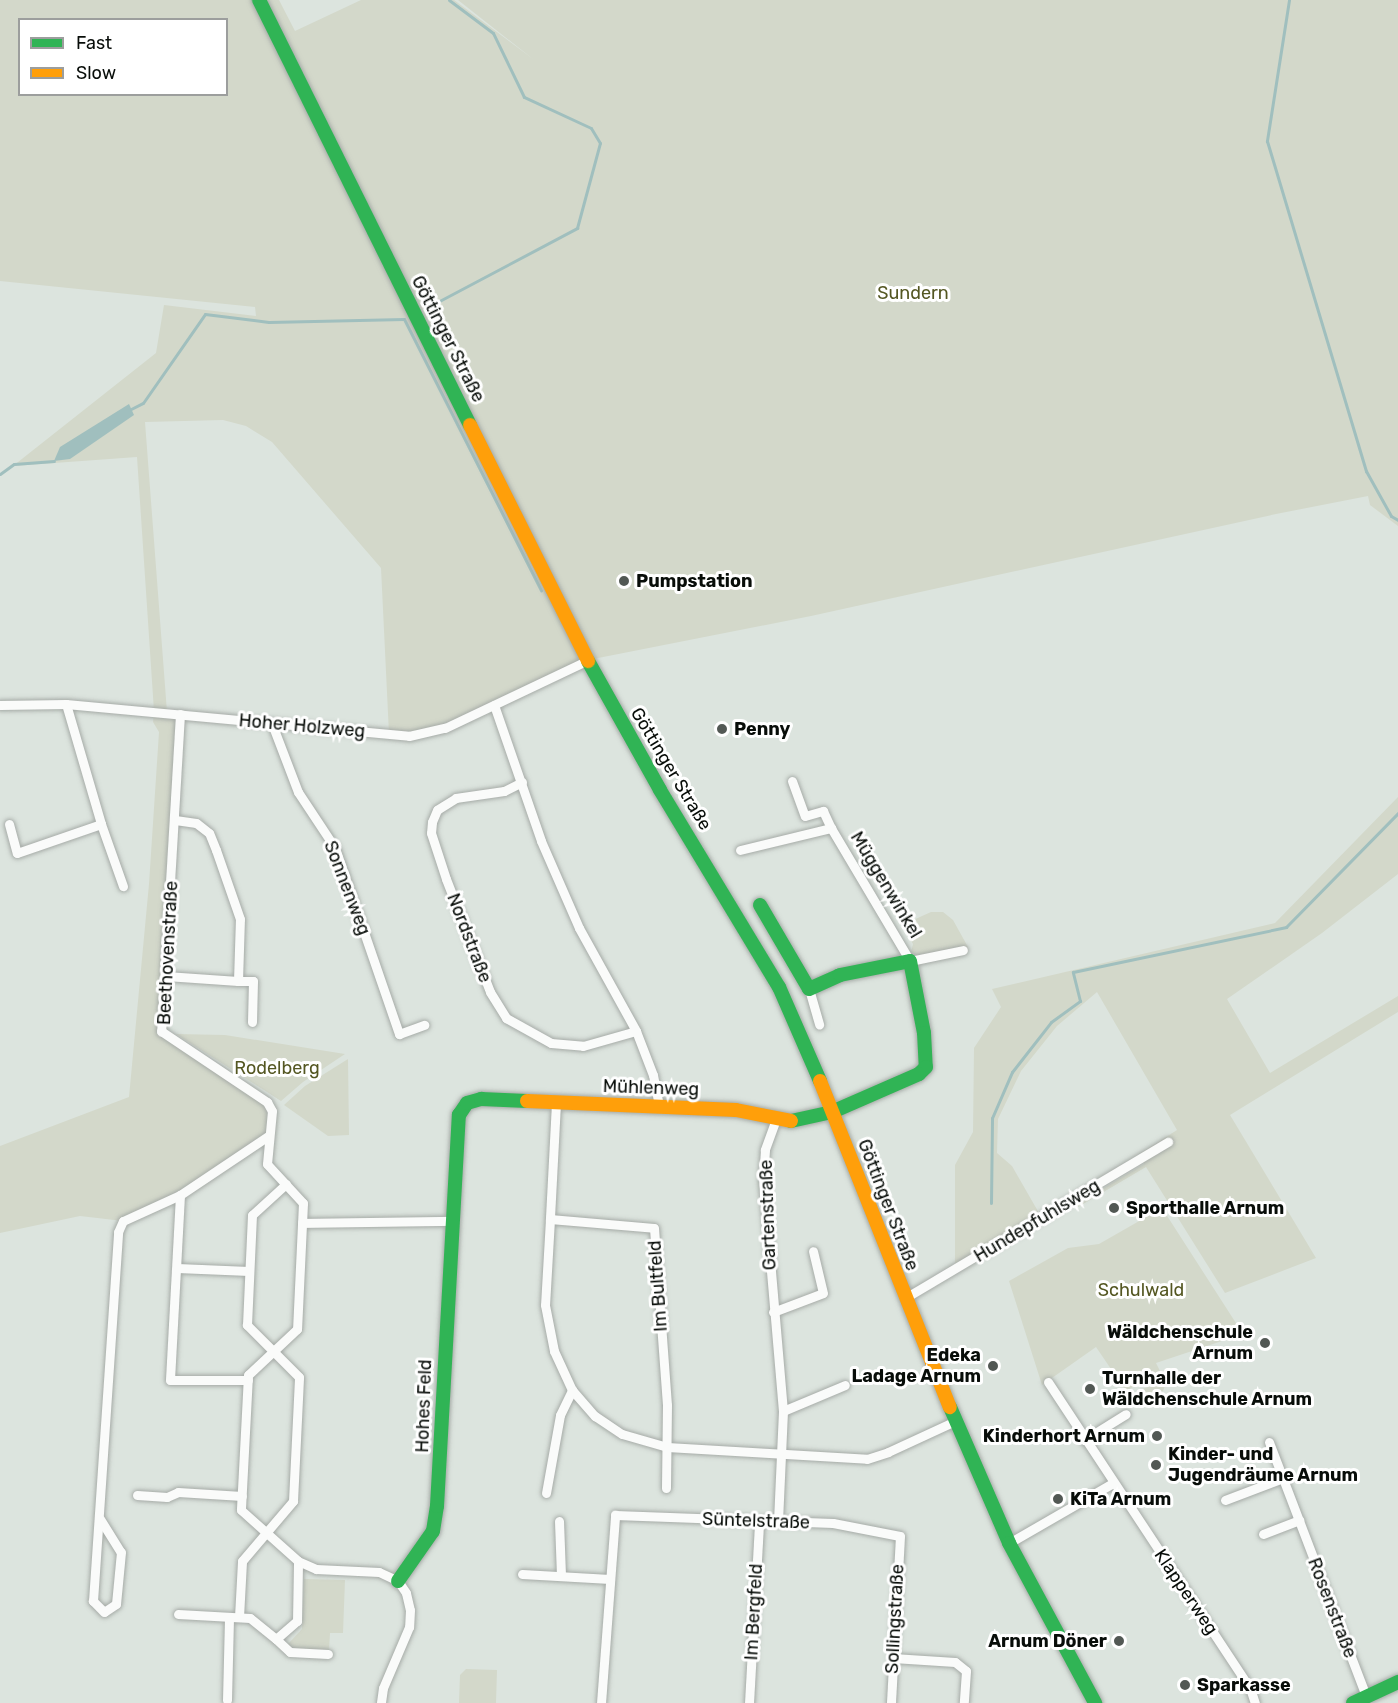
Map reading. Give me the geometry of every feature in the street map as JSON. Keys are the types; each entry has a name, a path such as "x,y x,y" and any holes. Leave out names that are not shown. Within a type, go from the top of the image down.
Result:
{"street":[{"name":"Göttinger Straße","path":"259,0 588,660 651,775 779,987 832,1112 955,1421 1009,1543 1095,1703"},
{"name":"Hoher Holzweg","path":"0,705 66,704 410,736 445,728 588,660"},
{"path":"66,704 101,824 123,886"},
{"path":"494,705 541,841 579,928 636,1031 653,1075 659,1107"},
{"name":"Beethovenstraße","path":"180,714 161,1031 267,1102 272,1111 267,1164 303,1203 297,1329 248,1375 248,1380"},
{"name":"Sonnenweg","path":"272,724 298,792 335,848 399,1034 424,1025"},
{"name":"Nordstraße","path":"522,782 494,794 456,798 437,810 430,833 490,992 506,1018 551,1043 583,1046 636,1031"},
{"path":"792,782 810,834"},
{"name":"Müggenwinkel","path":"805,816 823,811 910,961 924,1033 926,1067 919,1074 832,1112"},
{"path":"175,820 196,823 209,833 216,850 240,919 238,981"},
{"path":"9,824 17,853 101,824"},
{"name":"Müggenwinkel","path":"740,850 831,828"},
{"path":"760,905 809,989 819,1025"},
{"name":"Müggenwinkel","path":"809,989 840,975 963,950"},
{"path":"166,976 253,981 252,1022"},
{"name":"Mühlenweg","path":"466,1103 481,1099 736,1110 794,1122 832,1112"},
{"name":"Hohes Feld","path":"398,1581 433,1531 437,1506 459,1115 466,1103"},
{"path":"556,1103 545,1305 554,1352 572,1390 595,1416 615,1430 636,1440 667,1447 780,1456 867,1459 888,1452 955,1421"},
{"name":"Gartenstraße","path":"776,1119 765,1150 763,1178 783,1411 778,1522"},
{"path":"100,1519 121,1552 116,1604 104,1612 93,1601 118,1232 123,1221 180,1195 268,1136"},
{"name":"Hundepfuhlsweg","path":"905,1298 1168,1142"},
{"path":"227,1700 234,1617 242,1561 293,1501 298,1377 247,1325 252,1215 286,1184"},
{"path":"180,1195 170,1380 248,1380 242,1510 298,1561 316,1569 379,1572 398,1581 406,1593 410,1610 408,1627 383,1688 381,1703"},
{"name":"Im Bultfeld","path":"550,1219 654,1228 667,1405 666,1488"},
{"path":"302,1223 453,1221"},
{"path":"773,1312 823,1293 813,1251"},
{"path":"177,1268 249,1270"},
{"name":"Klapperweg","path":"1048,1382 1084,1440 1250,1688 1255,1703"},
{"path":"783,1411 845,1385"},
{"path":"546,1492 560,1415 572,1390"},
{"path":"1084,1440 1126,1414"},
{"name":"Rosenstraße","path":"1269,1442 1366,1696"},
{"path":"1225,1500 1283,1478"},
{"path":"1009,1543 1113,1483"},
{"path":"137,1495 167,1497 178,1492 242,1496"},
{"name":"Süntelstraße","path":"610,1579 615,1515 833,1523 900,1536"},
{"path":"1263,1534 1299,1520"},
{"path":"559,1521 561,1576"},
{"name":"Im Bergfeld","path":"749,1703 759,1522"},
{"name":"Sollingstraße","path":"891,1703 900,1536"},
{"path":"276,1639 297,1621 298,1561"},
{"path":"522,1574 610,1579 601,1703"},
{"path":"178,1614 250,1618 290,1652 328,1654"},
{"path":"893,1659 955,1662 966,1671 964,1703"},
{"path":"1353,1703 1398,1682"}],"green space":[{"name":"Sundern","path":"0,0 279,0 295,31 361,0 454,0 533,59 458,0 1398,0 1398,526 1370,505 1368,496 1276,514 811,616 588,660 445,728 389,734 381,568 272,442 246,426 223,420 145,422 167,712 180,714 161,1031 267,1102 268,1136 180,1195 123,1221 80,1216 0,1233 0,1146 129,1097 149,884 159,732 153,722 137,457 13,466 156,353 164,305 256,316 255,307 0,281"},
{"path":"1398,797 1398,874 1322,933 1227,999 1270,1073 1398,996 1398,1012 1230,1115 1316,1258 1225,1293 1146,1167 1078,1207 1077,1204 1144,1164 1139,1154 1177,1130 1097,992 1057,1026 1021,1071 998,1119 997,1153 1012,1166 1039,1213 955,1265 955,1165 973,1132 974,1048 1001,1007 992,989 1275,923"},
{"path":"931,912 943,912 953,920 968,947 919,957 911,952 913,944 902,925"},
{"name":"Rodelberg","path":"176,1034 225,1035 345,1054 303,1082 281,1101"},
{"path":"348,1059 349,1135 328,1136 284,1105 305,1086"},
{"name":"Schulwald","path":"1162,1208 1243,1334 1156,1363 1160,1371 1126,1391 1096,1347 1042,1385 1009,1281 1068,1248 1099,1244"},
{"path":"1173,1370 1179,1375 1177,1380 1173,1377 1167,1381 1163,1391 1138,1398 1134,1396 1142,1389 1158,1384 1166,1372"},
{"path":"304,1579 345,1580 343,1633 330,1633 329,1650 294,1649 288,1644 302,1629"},
{"path":"466,1669 497,1670 496,1703 459,1703 460,1675"}],"water":[{"path":"129,404 134,415 70,459 54,461 60,447"}],"waterway":[{"path":"428,307 577,228 600,143 591,128 524,97 493,33 449,0"},
{"path":"1289,0 1267,141 1366,471 1391,516 1398,520"},
{"path":"131,409 143,403 205,314 269,322 404,319 541,590"},
{"path":"0,474 14,464 54,461"},
{"path":"991,1203 992,1118 1012,1072 1051,1022 1080,1001 1073,972 1286,927 1398,813"}],"traffic: fast":[{"path":"259,0 470,425"},
{"path":"588,661 660,790 779,987 820,1081"},
{"path":"760,905 809,989 840,975 910,961 924,1033 926,1067 919,1074 832,1112 791,1121"},
{"path":"398,1581 433,1531 437,1506 459,1115 467,1103 481,1099 527,1101"},
{"path":"950,1407 1009,1543 1095,1703"},
{"path":"1353,1703 1398,1682"}],"traffic: slow":[{"path":"470,425 588,661"},
{"path":"820,1081 950,1407"},
{"path":"527,1101 736,1110 791,1121"}],"place":[{"name":"Pumpstation","path":"624,581"},
{"name":"Penny","path":"722,729"},
{"name":"Sporthalle Arnum","path":"1114,1208"},
{"name":"Wäldchenschule Arnum","path":"1265,1343"},
{"name":"Edeka Ladage Arnum","path":"993,1366"},
{"name":"Turnhalle der Wäldchenschule Arnum","path":"1090,1389"},
{"name":"Kinderhort Arnum","path":"1157,1436"},
{"name":"Kinder- und Jugendräume Arnum","path":"1156,1465"},
{"name":"KiTa Arnum","path":"1058,1499"},
{"name":"Arnum Döner","path":"1119,1641"},
{"name":"Sparkasse","path":"1185,1685"}]}
